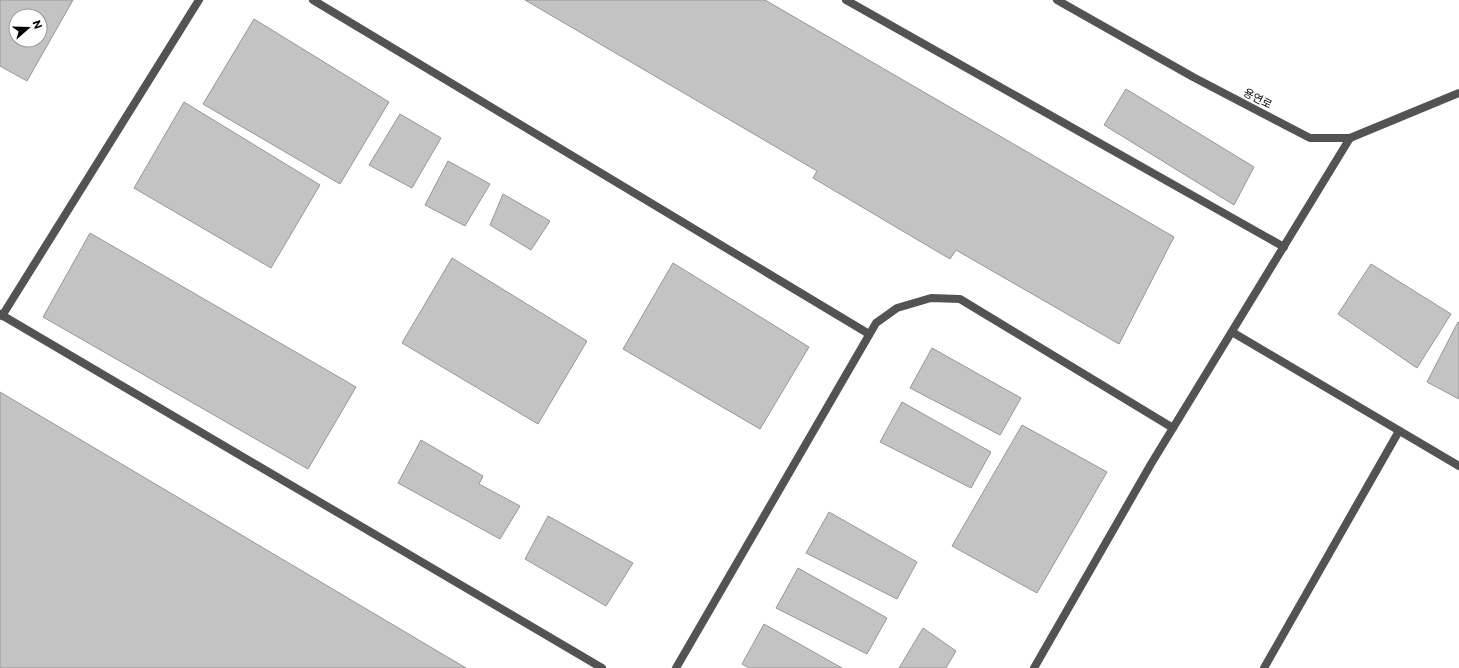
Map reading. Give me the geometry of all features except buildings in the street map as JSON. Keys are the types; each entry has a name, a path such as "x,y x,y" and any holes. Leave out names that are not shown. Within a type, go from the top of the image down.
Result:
{"lane":[{"path":"199,0 1,315 602,668"},
{"path":"313,0 869,334"},
{"path":"846,0 1284,247"},
{"name":"용연로","path":"1057,0 1193,77 1310,138 1350,138 1459,93"},
{"path":"1034,668 1173,428 1350,138"},
{"path":"676,668 869,334 876,323 897,308 931,298 960,299 1173,428"},
{"path":"1232,332 1459,466"},
{"path":"1264,668 1399,431"}]}
